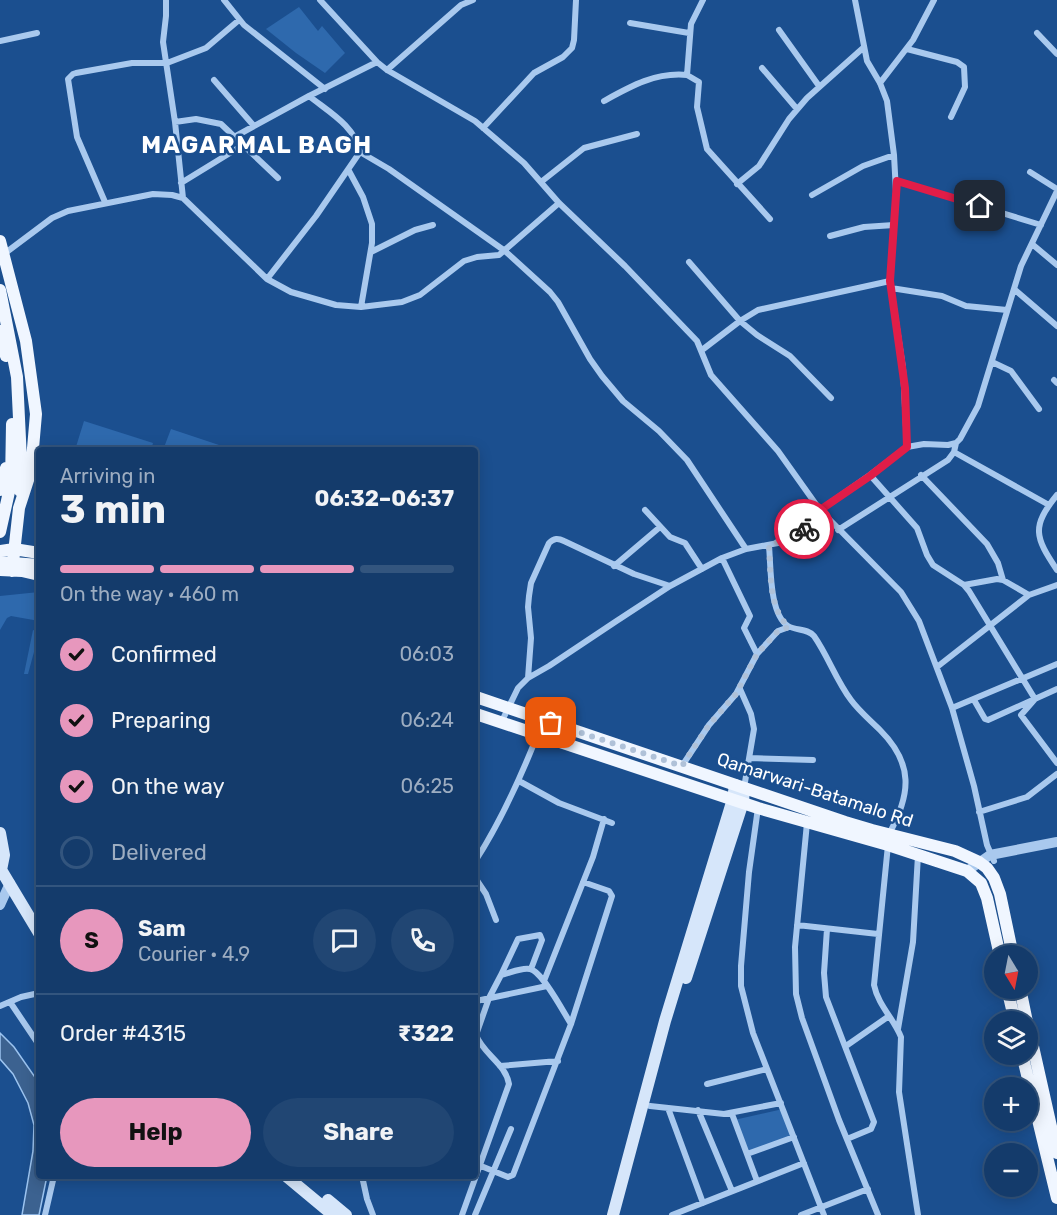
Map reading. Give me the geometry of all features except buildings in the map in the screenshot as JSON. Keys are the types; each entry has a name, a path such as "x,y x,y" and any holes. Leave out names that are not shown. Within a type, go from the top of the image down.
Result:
{"main road":[{"path":"0,241 26,341 36,414 31,471 19,508"},
{"path":"0,290 17,377 21,460 14,549 6,570 36,574"},
{"path":"0,331 5,349 12,404 11,483 0,532"},
{"path":"0,490 12,446"},
{"path":"0,551 14,549 36,553"},
{"path":"0,557 36,559"},
{"path":"0,562 36,565"},
{"name":"Qamarwari-Batamalo Rd","path":"478,698 872,830 917,855 972,875"},
{"name":"Qamarwari-Batamalo Rd","path":"478,715 807,823 955,851 987,862"},
{"path":"620,1215 672,1023 738,801 740,786"},
{"path":"614,1215 664,1022 738,801"},
{"path":"0,833 4,855 1,868 36,928"},
{"path":"987,862 1000,894 1011,945"},
{"path":"972,875 981,883 987,898 998,945"},
{"path":"1025,1065 1057,1198"},
{"path":"1037,1065 1057,1153"},
{"path":"290,1179 333,1215"},
{"path":"303,1179 346,1215"}],"street":[{"path":"166,0 163,42 183,198"},
{"path":"224,0 239,20 256,36 326,89"},
{"path":"320,0 387,70 483,128 524,163 559,203 625,266 696,341 702,350 711,375 778,451 825,516 890,580 911,605 952,708 979,812 987,862"},
{"path":"387,70 461,5 473,0"},
{"path":"483,128 534,73 563,57 572,48 576,0"},
{"path":"855,0 867,61 887,101 894,155 897,181 891,285 905,388 907,447"},
{"path":"880,83 907,49 934,0"},
{"path":"687,75 689,33 702,1"},
{"path":"105,202 76,137 68,79 73,74 117,65 143,62 166,63 206,48 239,20"},
{"path":"630,23 689,33"},
{"path":"779,30 819,86"},
{"path":"0,40 37,33"},
{"path":"1037,33 1057,54"},
{"path":"737,184 759,166 797,110 819,86 863,48"},
{"path":"907,49 957,62 964,67 965,87 951,117"},
{"path":"236,136 377,62"},
{"path":"762,68 797,110"},
{"path":"604,101 630,86 653,77 670,74 687,75 699,82 698,112 707,149 770,219"},
{"path":"214,80 254,126"},
{"path":"267,279 349,171 360,152 358,141 352,132 309,96"},
{"path":"175,122 196,119 222,124 278,178"},
{"path":"541,182 584,148 637,134"},
{"path":"181,183 243,145"},
{"path":"360,152 389,169 505,251 539,281 558,302 590,359 613,390 659,431 687,460 746,549"},
{"path":"812,195 863,166 894,155"},
{"path":"349,171 368,207 372,224 371,252 361,307"},
{"path":"838,530 948,460 954,452 956,443 965,433 978,406 1021,266 1057,190 1030,172"},
{"path":"897,181 1041,225"},
{"path":"2,255 52,218 68,211 105,202 163,194 183,198 267,279 291,292 320,301 361,307 411,300 464,261 477,257 494,257 505,251 559,203"},
{"path":"371,252 415,230 433,225"},
{"path":"830,236 864,227 894,225"},
{"path":"1032,244 1057,265"},
{"path":"689,262 740,321 757,335 782,349 831,398"},
{"path":"702,350 740,321 768,307 891,285 942,296 966,306 1007,310"},
{"path":"1014,289 1057,326"},
{"path":"992,362 1011,371 1039,409"},
{"path":"820,510 907,447 956,443"},
{"path":"954,452 1049,505"},
{"path":"870,476 916,528 933,565 964,585 1035,699"},
{"path":"921,476 981,536 993,553 1003,580"},
{"path":"1057,495 1038,525 1038,531 1057,570"},
{"path":"645,510 670,537 685,543 702,569"},
{"path":"501,723 518,688 528,678 670,586 722,558 746,549 769,546 787,539 825,516"},
{"path":"614,566 660,527"},
{"path":"528,678 531,638 528,608 531,583 549,543 558,538 614,566 670,586"},
{"path":"769,546 775,603 783,621 789,627"},
{"path":"722,558 750,616 744,628 757,654"},
{"path":"964,585 993,579 1003,580 1029,595"},
{"path":"937,667 1029,595 1057,585"},
{"path":"682,766 709,725 740,689 757,654 778,631 789,627 806,630 814,636 846,694 895,747 905,773 904,803 888,840 874,985 876,994 898,1029"},
{"path":"952,708 1057,664"},
{"path":"740,689 753,720 750,758 740,786"},
{"path":"974,700 988,720 1057,689"},
{"path":"1035,699 1021,715 1057,763"},
{"path":"478,858 519,781 537,736"},
{"path":"750,758 813,760"},
{"path":"979,812 1028,797 1057,774"},
{"path":"519,781 559,802 612,823"},
{"path":"758,808 749,872 741,986 753,1033 824,1215"},
{"path":"545,984 593,857 604,819"},
{"path":"807,823 797,925 795,979 799,1007 847,1139 878,1215"},
{"path":"972,875 987,862 1057,842"},
{"path":"987,862 1057,848"},
{"path":"917,855 913,942 898,1029 901,1046 899,1092 918,1215"},
{"path":"478,882 486,894 496,920"},
{"path":"481,1166 508,1177 513,1174 558,1061 612,896 609,891 583,882"},
{"path":"0,905 10,883"},
{"path":"797,925 878,934"},
{"path":"827,929 824,986 830,1009 874,1122 871,1129 847,1139"},
{"path":"478,1024 518,939 540,935 542,938 531,969"},
{"path":"501,975 531,969 537,973 571,1024"},
{"path":"478,1001 545,984"},
{"path":"0,1006 36,994"},
{"path":"10,1002 36,1041"},
{"path":"846,1046 889,1016"},
{"path":"478,1046 500,1066 509,1081 509,1089 478,1174"},
{"path":"500,1066 558,1061"},
{"path":"707,1084 767,1069"},
{"path":"650,1106 732,1114 781,1103"},
{"path":"668,1108 703,1203"},
{"path":"698,1110 732,1191"},
{"path":"732,1114 757,1181"},
{"path":"475,1215 511,1129"},
{"path":"747,1154 794,1137"},
{"path":"672,1215 804,1162"},
{"path":"45,1215 53,1179"},
{"path":"363,1179 373,1215"},
{"path":"462,1215 476,1179"},
{"path":"801,1215 868,1189"}],"shaded area":[{"path":"299,7 318,31 322,26 345,53 325,73 266,29"},
{"path":"84,421 153,443 152,447 76,447"},
{"path":"171,429 225,447 164,447"},
{"path":"36,592 36,620 11,616 7,618 0,630 0,596"},
{"path":"33,630 36,631 36,652 34,652 28,674 24,674"},
{"path":"0,1033 14,1047 36,1079 36,1179 46,1179 39,1215 22,1215 33,1151 34,1125 28,1103 13,1074 0,1059"},
{"path":"783,1109 794,1137 747,1154 734,1120"}],"way so far":[{"path":"551,723 682,766 704,731 740,689 757,654 774,634 789,627 783,621 775,603 769,546 804,529"}],"district":[{"name":"MAGARMAL BAGH","path":"257,145"}],"route":[{"path":"804,529 825,516 820,510 897,457 907,447 905,388 890,281 897,181 980,206"}]}
